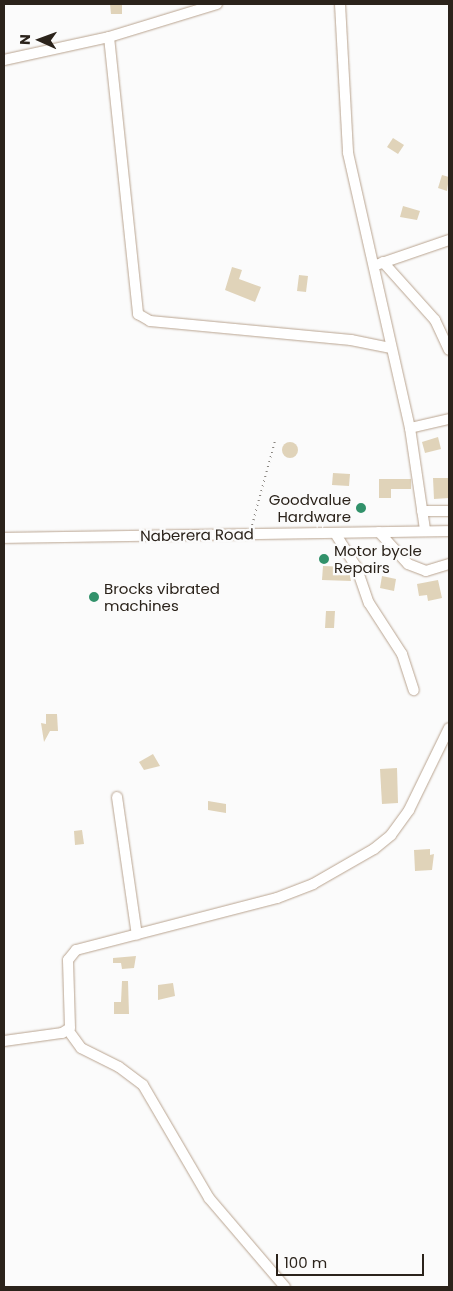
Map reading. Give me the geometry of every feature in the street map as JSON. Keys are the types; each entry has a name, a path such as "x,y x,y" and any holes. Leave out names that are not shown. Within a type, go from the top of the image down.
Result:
{"street":[{"path":"4,60 109,37 217,4"},
{"path":"340,4 348,153 410,428 425,530"},
{"path":"109,37 138,314 150,321 351,340 391,348"},
{"path":"372,266 449,240"},
{"path":"383,262 435,320 449,350"},
{"path":"410,428 449,419"},
{"path":"422,511 449,511"},
{"name":"Naberera Road","path":"4,538 449,531"},
{"path":"379,532 408,564 426,571 449,564"},
{"path":"335,533 356,566 368,603 402,654 414,690"},
{"path":"68,1030 72,1021 68,964 72,952 298,890 374,849 391,835 408,810 449,728"},
{"path":"118,797 136,935"},
{"path":"4,1040 68,1030"},
{"path":"68,1030 80,1048 119,1066 143,1085 209,1198 284,1287"}],"path":[{"path":"249,534 275,441"}],"building":[{"path":"110,4 122,4 122,14 111,14"},
{"path":"393,138 404,145 398,154 387,147"},
{"path":"442,175 449,177 447,191 438,188"},
{"path":"403,206 420,211 417,220 400,217"},
{"path":"232,267 242,270 239,279 261,287 255,302 225,290"},
{"path":"299,275 308,276 306,292 297,291"},
{"path":"438,437 441,449 425,453 422,442"},
{"path":"290,442 296,444 298,450 296,456 290,458 284,456 282,450 284,444"},
{"path":"333,473 350,474 349,486 332,485"},
{"path":"433,478 449,478 449,498 434,499"},
{"path":"379,479 411,479 411,489 391,489 391,498 379,498"},
{"path":"323,566 348,567 351,581 322,580"},
{"path":"382,576 396,579 394,591 380,588"},
{"path":"438,580 442,598 428,601 427,595 419,596 417,584"},
{"path":"326,611 335,611 334,628 325,628"},
{"path":"46,714 57,714 58,731 50,731 44,742 41,723 46,724"},
{"path":"153,754 160,766 144,770 139,762"},
{"path":"397,768 398,803 382,804 380,769"},
{"path":"208,801 226,804 226,813 208,810"},
{"path":"82,830 84,844 75,845 74,831"},
{"path":"430,849 430,855 434,854 432,870 415,871 414,850"},
{"path":"136,956 134,968 122,969 121,963 113,963 113,958"},
{"path":"122,981 128,981 129,1014 114,1014 114,1002 121,1002"},
{"path":"173,983 175,996 158,1000 158,985"}],"place":[{"name":"Goodvalue Hardware","path":"361,508"},
{"name":"Motor bycle Repairs","path":"324,559"},
{"name":"Brocks vibrated machines","path":"94,597"}]}
